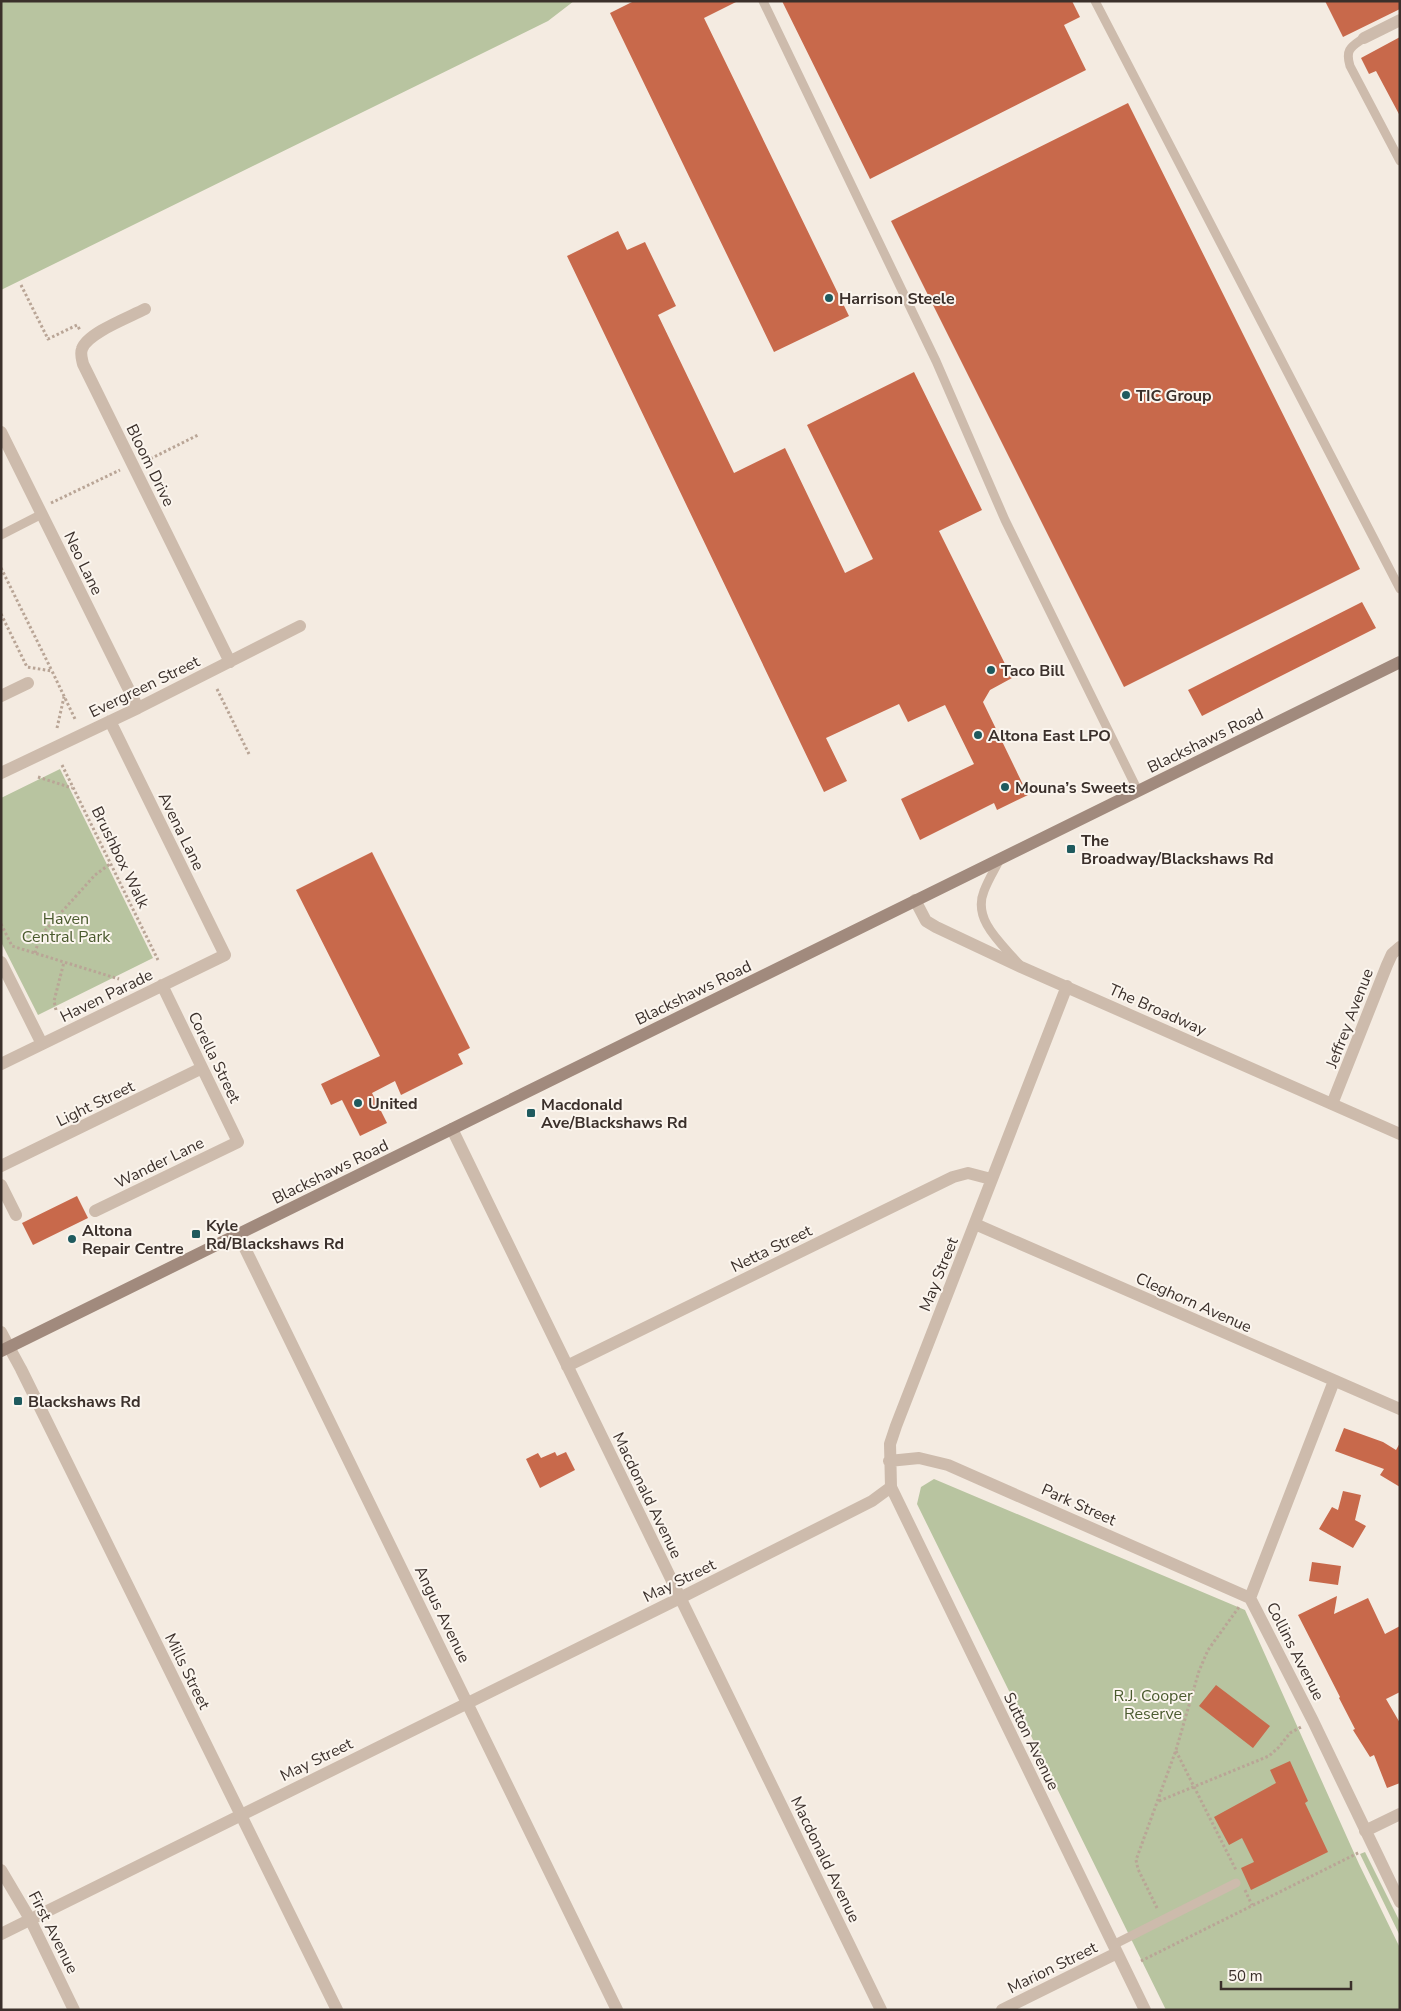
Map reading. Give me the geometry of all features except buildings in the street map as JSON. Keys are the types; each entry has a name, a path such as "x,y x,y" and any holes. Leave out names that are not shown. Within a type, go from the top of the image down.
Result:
{"main road":[{"name":"Blackshaws Road","path":"5,1349 1400,662"}],"street":[{"path":"1364,38 1400,20"},
{"path":"86,342 97,333 145,310"},
{"name":"Bloom Drive","path":"86,342 82,348 83,364 230,662"},
{"name":"Neo Lane","path":"1,432 138,708"},
{"name":"Evergreen Street","path":"1,773 138,708 300,626"},
{"path":"1,696 28,683"},
{"name":"Avena Lane","path":"110,721 225,955"},
{"name":"The Broadway","path":"915,900 926,920 936,927 1400,1134"},
{"name":"Jeffrey Avenue","path":"1332,1104 1386,965 1392,954 1400,947"},
{"name":"Haven Parade","path":"1,1064 225,955"},
{"path":"1,962 42,1044"},
{"name":"Corella Street","path":"162,986 238,1142"},
{"name":"May Street","path":"1,1934 680,1598 872,1501 891,1487 890,1444 896,1426 1067,986"},
{"name":"Light Street","path":"1,1166 202,1068"},
{"name":"Macdonald Avenue","path":"452,1129 881,2010"},
{"name":"Wander Lane","path":"95,1211 238,1142"},
{"name":"Netta Street","path":"567,1366 953,1177 968,1173 991,1179"},
{"path":"1,1185 16,1215"},
{"name":"Cleghorn Avenue","path":"975,1224 1400,1409"},
{"name":"Angus Avenue","path":"238,1234 617,2010"},
{"name":"Mills Street","path":"1,1332 5,1349 21,1369 337,2010"},
{"name":"Collins Avenue","path":"1334,1381 1247,1597 1312,1721 1400,1902"},
{"name":"Park Street","path":"889,1460 919,1458 948,1465 1247,1597"},
{"name":"Sutton Avenue","path":"891,1487 1145,2010"},
{"path":"1365,1831 1400,1814"},
{"name":"First Avenue","path":"1,1870 30,1919 74,2010"},
{"name":"Marion Street","path":"1002,2010 1115,1949"}],"lane":[{"path":"762,1 936,361 1006,520 1138,791"},
{"path":"1095,1 1400,589"},
{"path":"1364,38 1353,45 1348,51 1347,57 1400,161"},
{"path":"1,535 41,512"},
{"path":"1000,859 983,892 981,907 984,922 1022,967"},
{"path":"1115,1949 1163,1919 1236,1883"}],"path":[{"path":"21,285 48,339 77,325 86,342"},
{"path":"145,461 198,435"},
{"path":"41,512 132,463"},
{"path":"1,568 75,718"},
{"path":"1,614 27,667 52,671"},
{"path":"217,689 249,754"},
{"path":"57,728 64,696"},
{"name":"Brushbox Walk","path":"62,765 158,960"},
{"path":"38,777 73,788"},
{"path":"34,953 40,936 95,875 110,864"},
{"path":"1,924 12,946 119,979"},
{"path":"56,1010 54,1001 64,962"},
{"path":"1163,1919 1138,1869 1136,1860 1176,1750 1199,1671 1208,1650 1247,1597"},
{"path":"1158,1802 1269,1756 1290,1733 1312,1721"},
{"path":"1176,1750 1237,1872"},
{"path":"1141,1961 1372,1846"},
{"path":"1245,1889 1252,1905"}],"green space":[{"path":"1,1 574,1 548,21 1,290"},
{"name":"Haven Central Park","path":"60,769 153,958 38,1015 1,942 1,798"},
{"name":"R.J. Cooper Reserve","path":"934,1479 1245,1610 1359,1864 1400,1948 1400,2010 1166,2010 917,1504 921,1487"},
{"path":"1365,1852 1400,1922 1400,1936 1360,1854"}],"place":[{"name":"Harrison Steele","path":"829,298"},
{"name":"TIC Group","path":"1126,395"},
{"name":"Taco Bill","path":"991,670"},
{"name":"Altona East LPO","path":"978,735"},
{"name":"Mouna’s Sweets","path":"1005,787"},
{"name":"The Broadway/Blackshaws Rd","path":"1071,849"},
{"name":"United","path":"358,1103"},
{"name":"Macdonald Ave/Blackshaws Rd","path":"531,1113"},
{"name":"Kyle Rd/Blackshaws Rd","path":"196,1234"},
{"name":"Altona Repair Centre","path":"72,1239"},
{"name":"Blackshaws Rd","path":"18,1401"}]}
